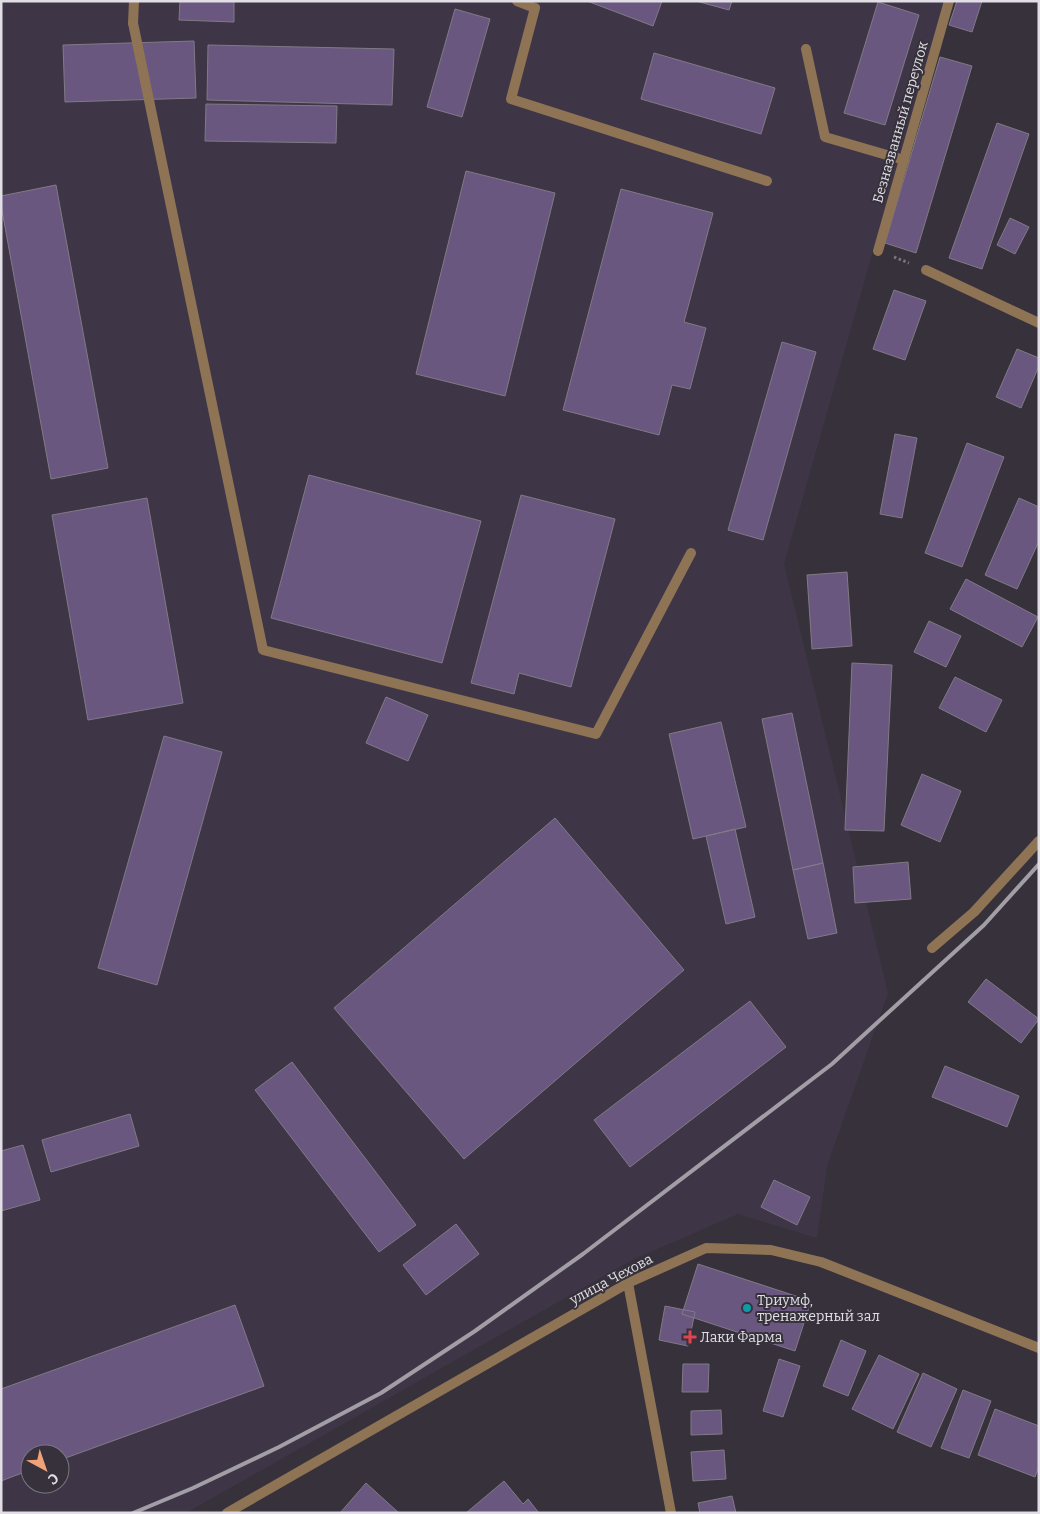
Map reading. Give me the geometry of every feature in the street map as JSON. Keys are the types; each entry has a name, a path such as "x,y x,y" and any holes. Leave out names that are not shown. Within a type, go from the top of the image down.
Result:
{"street":[{"path":"134,1 133,23 263,650 596,734 691,553"},
{"path":"517,1 535,8 510,99 766,181"},
{"name":"Безназванный переулок","path":"878,251 949,1"},
{"path":"806,49 825,137 904,160"},
{"path":"926,270 1039,323"},
{"path":"932,948 974,912 1039,841"},
{"name":"улица Чехова","path":"227,1513 628,1283 706,1248 771,1250 821,1262 1039,1348"},
{"path":"628,1283 671,1513"}],"path":[{"path":"878,251 926,270"}],"shaded area":[{"path":"1,1 944,1 784,564 888,993 827,1166 817,1238 738,1214 634,1259 186,1513 1,1513"}],"building":[{"path":"180,1 234,1 234,22 179,20"},
{"path":"587,1 662,1 653,26"},
{"path":"696,1 732,1 729,10"},
{"path":"957,1 982,1 972,32 949,25"},
{"path":"878,2 919,15 885,125 844,113"},
{"path":"455,9 490,19 462,117 427,107"},
{"path":"194,41 196,98 65,102 63,45"},
{"path":"208,45 394,49 392,105 207,100"},
{"path":"654,53 775,88 761,134 641,99"},
{"path":"940,57 972,66 916,253 885,243"},
{"path":"206,104 337,106 336,143 205,141"},
{"path":"997,123 1029,134 982,269 949,258"},
{"path":"466,171 555,193 505,396 416,374"},
{"path":"56,185 108,468 51,479 1,205 1,196"},
{"path":"621,189 713,213 684,322 706,328 690,389 672,385 659,435 563,410"},
{"path":"1010,218 1029,227 1015,254 997,245"},
{"path":"894,290 926,301 905,360 873,349"},
{"path":"782,342 816,352 763,540 728,530"},
{"path":"1017,349 1039,358 1039,366 1021,408 996,397"},
{"path":"895,434 917,438 902,518 880,514"},
{"path":"967,443 1004,457 962,567 925,553"},
{"path":"309,475 481,521 442,663 271,618"},
{"path":"521,495 615,519 571,687 519,673 514,694 471,683"},
{"path":"147,498 183,703 88,720 52,515"},
{"path":"1019,498 1039,507 1039,541 1017,589 985,575"},
{"path":"847,572 852,646 812,649 807,575"},
{"path":"966,579 1038,617 1022,647 950,609"},
{"path":"929,621 961,636 946,667 914,652"},
{"path":"852,663 892,665 884,831 845,830"},
{"path":"955,677 1002,700 986,732 939,708"},
{"path":"386,697 428,715 408,761 366,743"},
{"path":"792,713 823,863 793,870 762,719"},
{"path":"721,722 746,827 693,839 669,734"},
{"path":"164,736 222,752 157,985 98,968"},
{"path":"922,774 961,791 940,842 901,825"},
{"path":"555,818 684,970 464,1159 334,1008"},
{"path":"735,829 755,917 726,924 706,836"},
{"path":"908,862 911,899 855,903 853,867"},
{"path":"823,863 837,933 808,939 793,870"},
{"path":"986,979 1039,1019 1021,1043 968,1002"},
{"path":"750,1001 786,1047 630,1167 594,1120"},
{"path":"292,1062 416,1225 379,1252 255,1090"},
{"path":"945,1066 1019,1096 1007,1127 932,1097"},
{"path":"130,1114 139,1146 51,1172 42,1140"},
{"path":"23,1145 40,1200 1,1211 1,1151"},
{"path":"774,1180 810,1197 797,1225 761,1207"},
{"path":"456,1224 479,1254 426,1295 403,1265"},
{"name":"Триумф, тренажерный зал","path":"698,1264 811,1301 795,1351 682,1314"},
{"path":"235,1305 264,1386 70,1456 70,1444 20,1444 20,1474 1,1481 1,1389"},
{"path":"665,1306 695,1312 688,1346 659,1340"},
{"path":"841,1340 866,1351 848,1396 823,1386"},
{"path":"879,1355 919,1374 893,1429 852,1409"},
{"path":"779,1359 800,1366 783,1417 763,1411"},
{"path":"683,1364 709,1364 708,1392 682,1392"},
{"path":"923,1373 957,1389 931,1447 897,1432"},
{"path":"963,1390 991,1401 969,1458 941,1448"},
{"path":"995,1409 1039,1426 1039,1466 1035,1477 978,1455"},
{"path":"721,1410 722,1434 691,1435 691,1411"},
{"path":"724,1450 726,1479 693,1481 691,1452"},
{"path":"504,1481 523,1504 528,1499 539,1513 466,1513"},
{"path":"366,1483 399,1513 340,1513"},
{"path":"732,1496 736,1513 700,1513 698,1503"}],"railway":[{"path":"133,1513 193,1488 279,1447 381,1393 475,1331 583,1254 832,1064 984,925 1039,864"}],"place":[{"name":"Триумф, тренажерный зал","path":"747,1308"},
{"name":"Лаки Фарма","path":"690,1337"}]}
